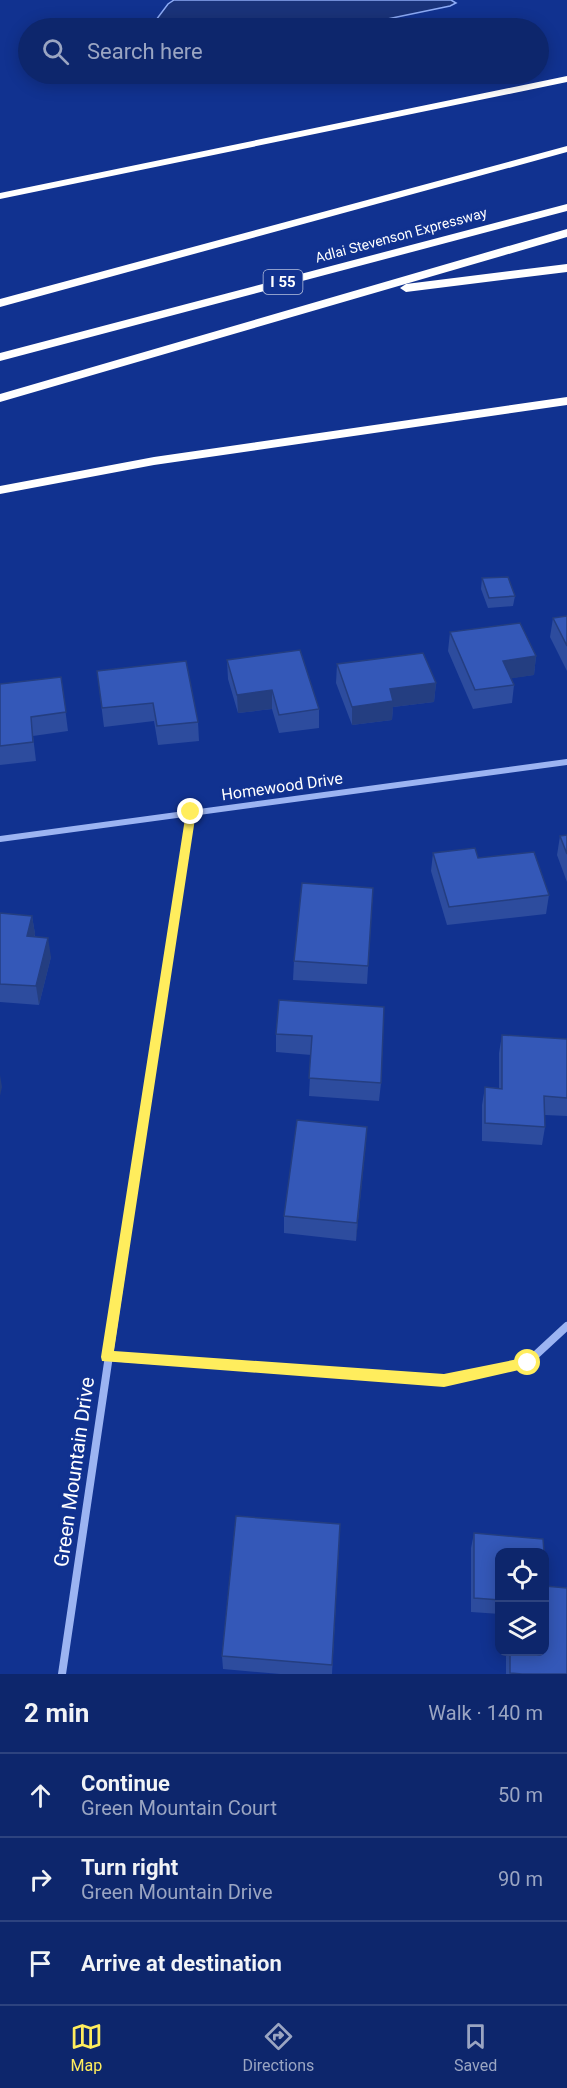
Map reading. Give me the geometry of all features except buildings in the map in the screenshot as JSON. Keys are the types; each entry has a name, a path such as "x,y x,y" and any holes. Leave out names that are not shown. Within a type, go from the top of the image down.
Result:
{"highway":[{"path":"549,83 567,79"},
{"path":"0,196 543,84"},
{"path":"0,304 567,149"},
{"name":"Adlai Stevenson Expressway","path":"0,304 567,161"},
{"path":"0,190 97,176"},
{"name":"Adlai Stevenson Expressway","path":"0,357 567,207"},
{"path":"0,398 567,233"},
{"path":"353,294 567,268"},
{"path":"0,490 154,461 567,401"}],"street":[{"name":"Homewood Drive","path":"0,839 567,762"},
{"name":"Green Mountain Drive","path":"62,1674 107,1357 191,812"},
{"path":"107,1357 444,1380 528,1363 567,1326"}],"water":[{"path":"174,0 451,0 456,3 392,18 158,18"}],"route":[{"path":"191,812 107,1357 444,1380 528,1363"}]}
